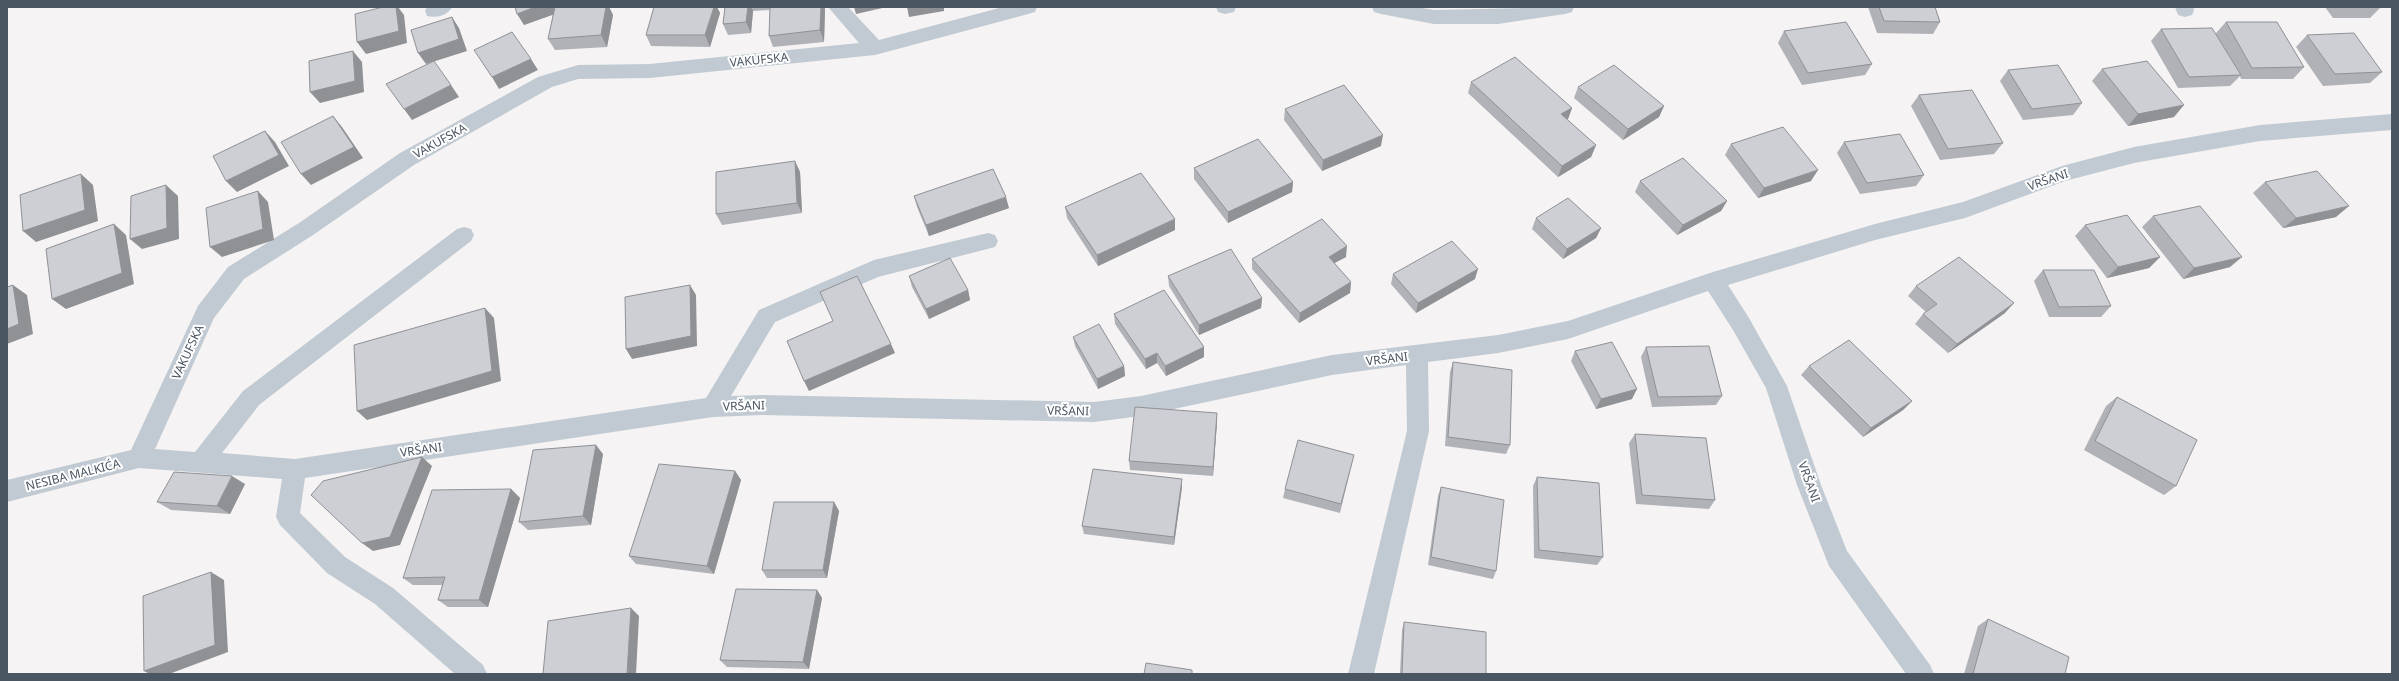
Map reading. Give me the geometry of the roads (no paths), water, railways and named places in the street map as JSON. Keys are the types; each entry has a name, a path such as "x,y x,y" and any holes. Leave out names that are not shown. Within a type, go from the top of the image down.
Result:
{"street":[{"path":"837,7 875,48"},
{"name":"VAKUFSKA","path":"139,458 206,312 236,273 306,229 407,159 544,82 578,72 650,71 875,48 1028,7"},
{"path":"1381,7 1434,17 1490,17 1566,7"},
{"name":"VRŠANI","path":"139,458 295,469 713,407 762,405 1094,412 1141,406 1332,365 1498,344 1568,330 1713,281 1875,232 1965,210 2062,174 2134,155 2260,133 2392,122"},
{"path":"201,462 251,398 464,235"},
{"name":"VRŠANI","path":"713,407 767,316 874,268 988,241"},
{"name":"VRŠANI","path":"1713,281 1741,324 1776,386 1809,485 1838,558 1921,674"},
{"name":"VRŠANI","path":"1361,674 1418,432 1417,355"},
{"name":"NESIBA MALKIĆA","path":"7,492 139,458"},
{"path":"295,469 288,517 336,565 384,596 474,674"}]}
